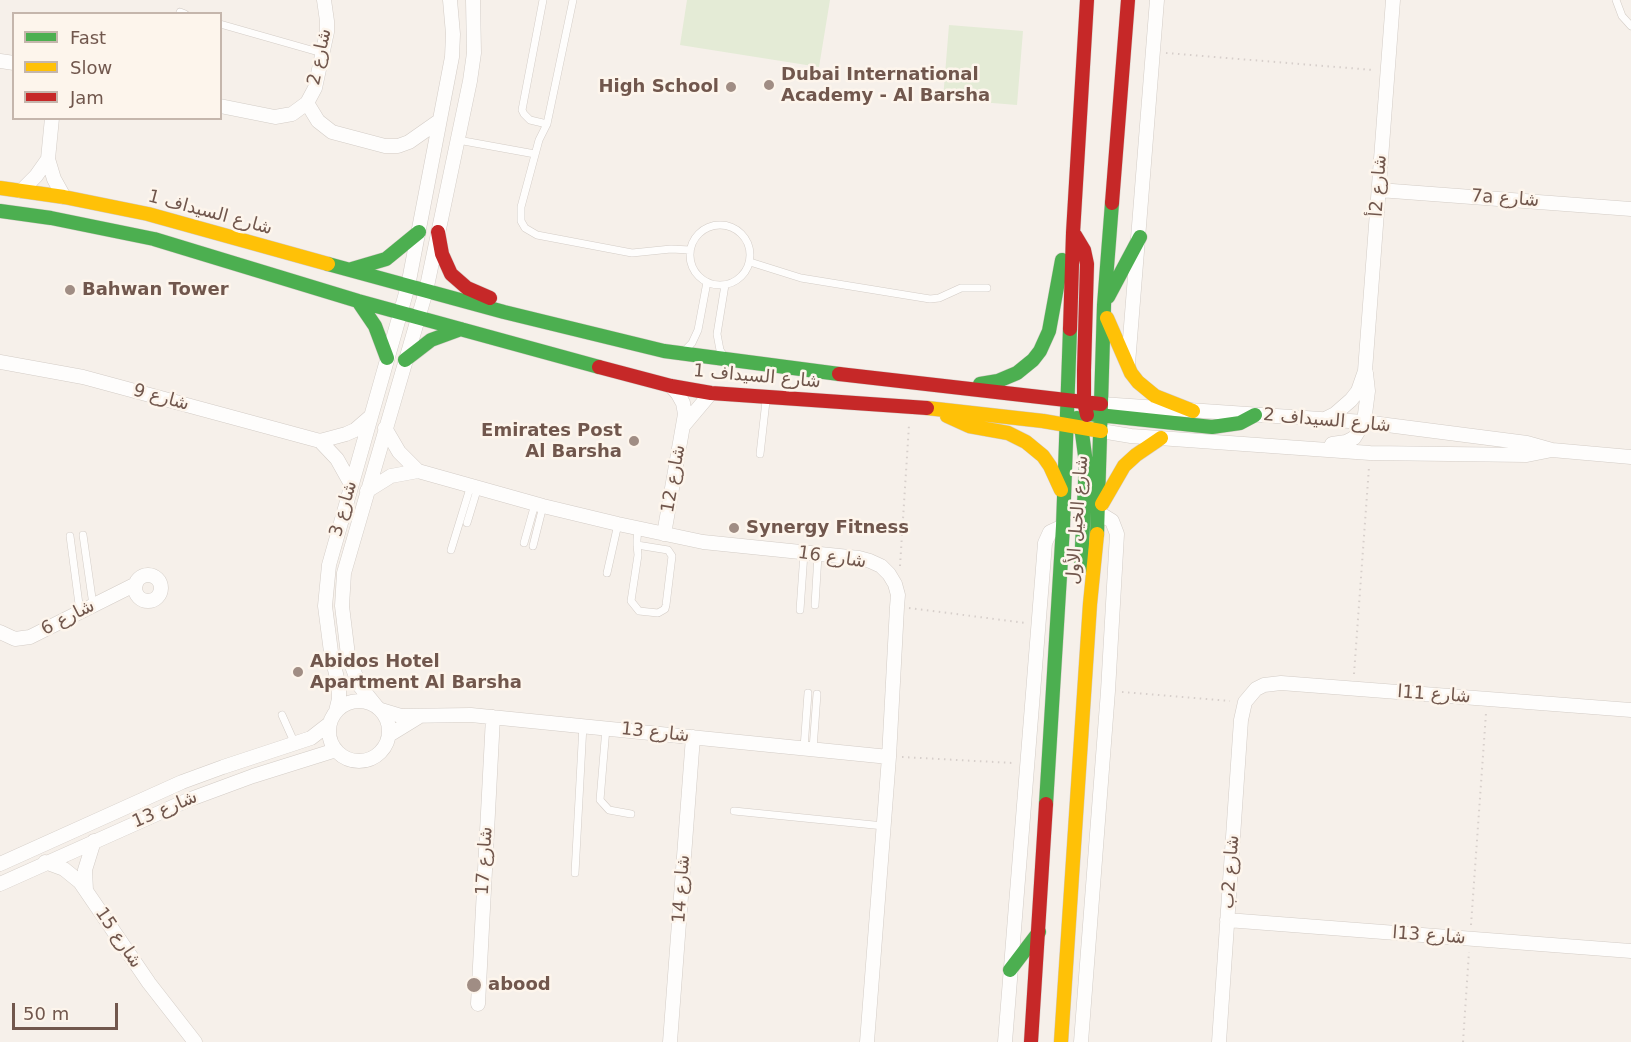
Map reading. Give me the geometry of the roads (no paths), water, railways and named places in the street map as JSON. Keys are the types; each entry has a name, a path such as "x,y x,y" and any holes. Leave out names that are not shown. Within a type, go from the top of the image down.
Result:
{"main road":[{"name":"شارع الخيل الأول","path":"1031,1042 1063,499 1078,416 1066,400 1073,232 1087,0"},
{"name":"شارع الخيل الأول","path":"1061,1042 1090,604 1099,511 1104,308 1128,0"},
{"name":"شارع السيداف 1","path":"0,188 64,197 148,214 349,270 424,296 681,353 731,361 1066,400 1078,416 1101,431"},
{"name":"شارع السيداف 1","path":"0,211 51,218 154,239 358,301 671,386 711,393 1078,416 1101,410 1212,427 1240,423 1255,415"},
{"path":"349,270 386,259 404,247 418,232"},
{"path":"438,232 442,254 451,274 467,288 495,300 504,312"},
{"path":"957,387 1008,378 1026,367 1040,351 1050,331 1063,258 1073,232"},
{"path":"1073,232 1082,244 1087,264 1078,416 1086,463 1081,578 1085,596 1090,604"},
{"path":"1140,237 1104,308 1128,366 1138,382 1155,396 1193,411"},
{"path":"283,277 302,273 381,291 406,290"},
{"path":"399,312 408,304 424,296 509,324 534,319"},
{"path":"358,301 375,326 387,358"},
{"path":"405,360 431,340 461,329"},
{"path":"935,408 960,422 1008,434 1026,442 1043,456 1050,466 1056,476 1063,499"},
{"path":"1099,511 1124,466 1161,438"},
{"path":"1010,970 1039,932"}],"street":[{"name":"شارع 2","path":"303,107 315,88 322,53 327,21 324,0"},
{"path":"399,312 406,290 452,57 453,34 450,0"},
{"path":"418,317 458,141 474,53 473,0"},
{"path":"1128,366 1157,0"},
{"name":"شارع 2أ","path":"1364,422 1368,392 1365,371 1393,0"},
{"path":"222,106 275,117 292,114 303,107 332,132 385,146 398,146 410,142 440,121"},
{"path":"52,120 48,159 54,179 64,197"},
{"path":"21,191 48,159"},
{"name":"7a شارع","path":"1379,190 1631,209"},
{"name":"شارع 3","path":"333,717 339,687 328,635 326,591 332,552 399,312"},
{"name":"شارع 3","path":"379,708 362,690 353,670 345,639 342,606 344,573 418,317"},
{"name":"شارع 9","path":"0,362 83,377 320,441"},
{"name":"شارع 2أ","path":"1325,419 1335,414 1351,400 1358,391 1365,371"},
{"name":"شارع 12","path":"664,534 684,424 683,403 671,386"},
{"name":"شارع 12","path":"684,424 711,393"},
{"name":"شارع السيداف 2","path":"1101,410 1193,411 1364,422 1527,443 1552,450 1631,457"},
{"path":"351,484 337,459 320,441 355,430 370,417"},
{"path":"1309,447 1350,440 1358,434 1364,422"},
{"path":"385,428 399,452 418,471"},
{"name":"شارع السيداف 2","path":"1101,431 1131,436 1370,453 1527,455 1552,450"},
{"name":"شارع 16","path":"367,491 390,476 418,471 539,505 664,534 735,546 859,558 880,566 895,584 898,595 889,757 867,1042"},
{"path":"1081,1042 1108,691 1117,534 1112,521 1099,511"},
{"path":"1005,1042 1046,538 1050,532 1063,526"},
{"name":"شارع 6","path":"0,632 8,637 23,639 136,584"},
{"name":"شارع 11ا","path":"1245,702 1256,689 1272,683 1631,710"},
{"path":"359,701 379,708 387,718 389,735 382,751 367,760 350,760 336,750 330,738 333,717 343,705 359,701"},
{"name":"شارع 2ب","path":"1219,1042 1241,720 1245,702"},
{"name":"شارع 13","path":"379,708 401,716 454,714 493,717 889,757"},
{"name":"شارع 13","path":"389,735 421,716"},
{"name":"شارع 13","path":"0,864 182,782 318,734 333,717"},
{"name":"شارع 17","path":"478,1004 493,717"},
{"name":"شارع 14","path":"670,1042 693,737"},
{"name":"شارع 13","path":"0,884 199,795 336,750"},
{"name":"شارع 15","path":"86,890 85,870 94,841"},
{"name":"شارع 15","path":"45,862 64,869 80,882 149,983 195,1042"},
{"name":"شارع 13ا","path":"1227,921 1631,951"}],"lane":[{"path":"543,0 522,110 530,120 547,124"},
{"path":"573,0 547,124 535,154 520,214 521,221 530,232 632,253 671,249 690,250"},
{"path":"1616,0 1622,16 1631,26"},
{"path":"222,25 322,53"},
{"path":"458,141 535,154"},
{"path":"717,225 726,225 735,228 748,242 750,262 741,277 734,282 725,285 707,282 693,269 690,250 699,233 717,225"},
{"path":"750,262 801,278 930,298 939,298 966,287 987,288"},
{"path":"681,353 695,336 707,282"},
{"path":"725,285 717,342 720,350 731,361"},
{"path":"760,454 767,398"},
{"path":"467,523 475,486"},
{"path":"451,550 475,486"},
{"path":"524,543 539,505"},
{"path":"533,546 539,505"},
{"path":"607,573 618,524"},
{"path":"637,545 668,550 672,556 666,605 665,609 658,613 639,611 631,601 638,555 637,545 638,528"},
{"path":"83,535 93,605"},
{"path":"70,536 80,612"},
{"path":"800,610 804,553"},
{"path":"815,605 819,555"},
{"path":"809,748 812,694"},
{"path":"282,715 295,744"},
{"path":"575,873 584,725"},
{"path":"606,728 600,800 609,810 631,813"},
{"path":"734,812 884,826"}],"place":[{"name":"Dubai International Academy - Al Barsha","path":"769,85"},
{"name":"High School","path":"731,87"},
{"name":"Bahwan Tower","path":"70,290"},
{"name":"Emirates Post Al Barsha","path":"634,441"},
{"name":"Synergy Fitness","path":"734,528"},
{"name":"Abidos Hotel Apartment Al Barsha","path":"298,672"},
{"name":"abood","path":"474,985"}]}
